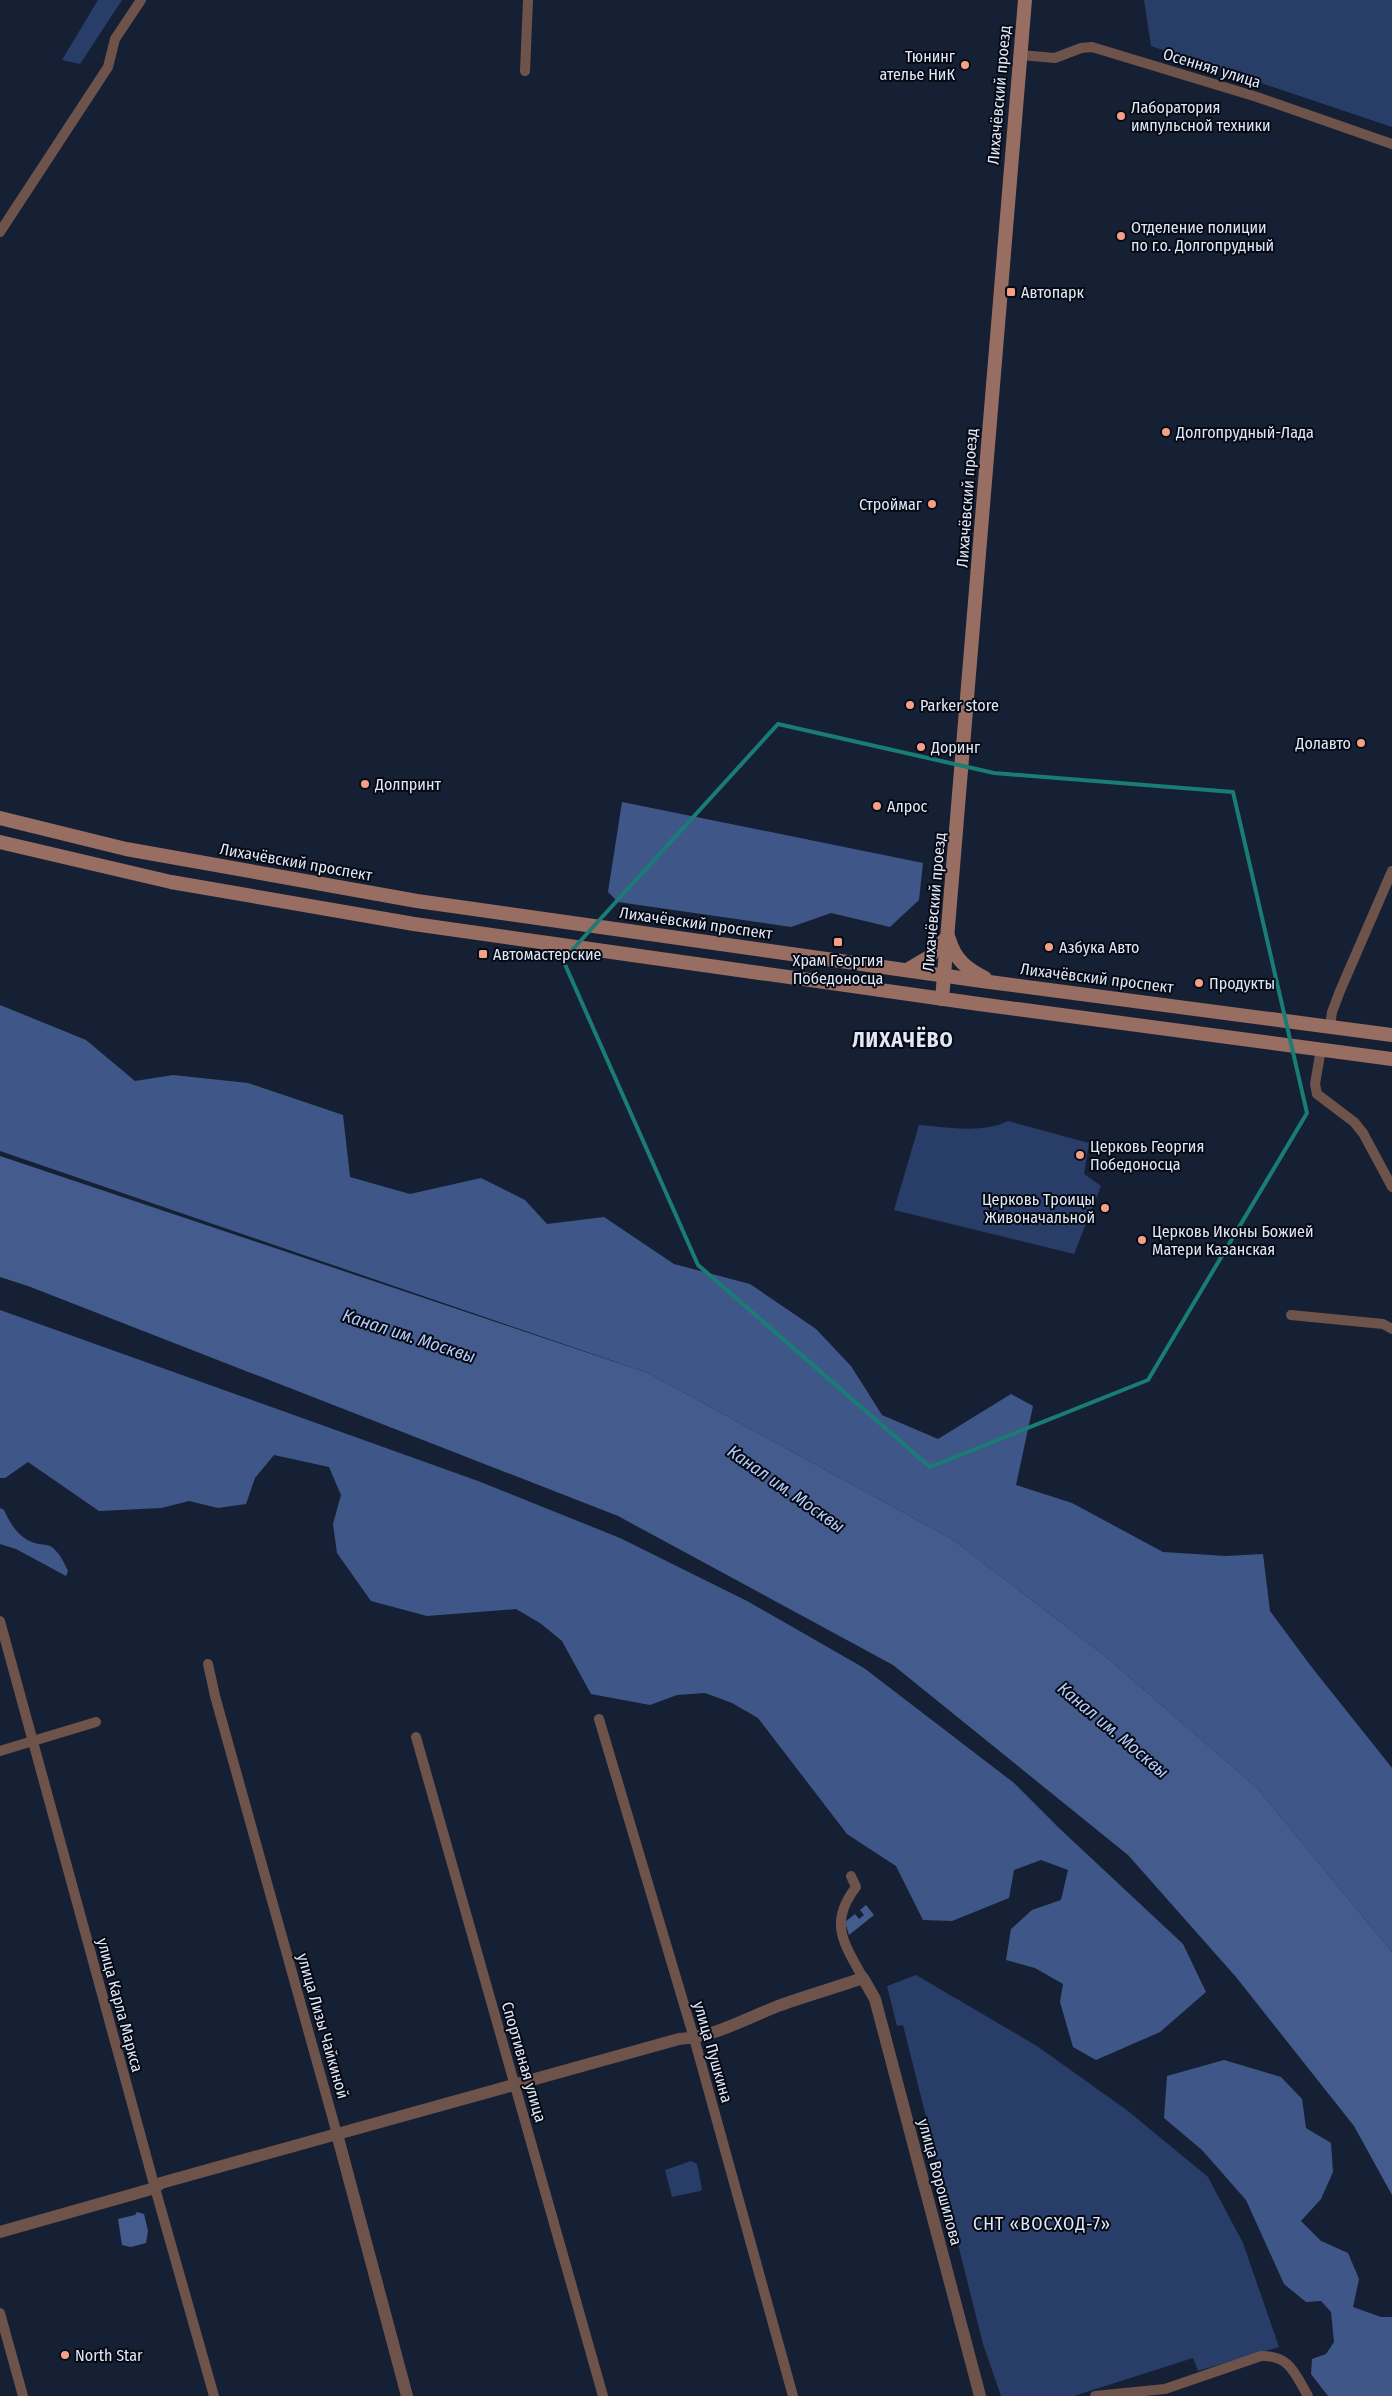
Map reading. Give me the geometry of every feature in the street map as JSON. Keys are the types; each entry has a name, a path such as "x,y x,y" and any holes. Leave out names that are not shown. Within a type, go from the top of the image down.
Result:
{"main road":[{"name":"Лихачёвский проезд","path":"942,999 1024,0"},
{"name":"Лихачёвский проспект","path":"0,818 126,849 380,895 945,976 1392,1035"},
{"path":"0,842 163,880 414,924 942,999 1392,1059"},
{"path":"907,970 929,957 948,936"},
{"path":"948,936 952,949 961,964 992,982"}],"street":[{"path":"0,232 108,67 115,39 141,0"},
{"path":"525,71 528,0"},
{"name":"Осенняя улица","path":"1020,54 1055,58 1081,48 1092,47 1274,103 1392,144"},
{"path":"1330,1026 1332,1012 1340,991 1392,871"},
{"path":"1321,1049 1315,1084 1317,1094 1359,1127 1392,1187"},
{"path":"1291,1315 1383,1324 1392,1329"},
{"name":"улица Карла Маркса","path":"0,1621 155,2188 214,2396"},
{"name":"улица Лизы Чайкиной","path":"208,1664 217,1706 407,2396"},
{"name":"улица Пушкина","path":"599,1718 694,2038 792,2396"},
{"path":"0,1751 96,1722"},
{"name":"Спортивная улица","path":"416,1737 603,2396"},
{"path":"0,2232 155,2188 161,2183 336,2134 679,2039 694,2038 742,2022 778,2006 862,1978 839,1930 842,1908 856,1887 851,1876"},
{"name":"улица Ворошилова","path":"862,1978 875,1999 980,2396"},
{"path":"0,2312 23,2396"},
{"path":"1095,2396 1166,2392 1261,2356 1274,2355 1282,2358 1290,2367 1308,2396"}],"highlighted area":[{"path":"778,724 994,773 1233,792 1307,1113 1148,1380 930,1467 698,1265 563,960"}],"shaded area":[{"path":"98,0 122,0 80,64 62,60"},
{"path":"1144,0 1392,0 1392,127 1151,46"},
{"path":"622,802 923,863 919,900 890,927 831,913 791,927 618,902 608,892"},
{"path":"0,1005 86,1040 135,1081 173,1075 248,1083 343,1115 350,1177 410,1194 481,1178 525,1200 547,1224 604,1217 674,1264 750,1284 816,1329 851,1366 882,1415 938,1439 1011,1394 1033,1406 1016,1485 1072,1503 1163,1552 1226,1556 1263,1554 1270,1611 1310,1665 1392,1768 1392,1952 1257,1788 1105,1656 952,1539 648,1373 0,1151"},
{"path":"1008,1121 1089,1143 1084,1174 1101,1186 1074,1254 894,1210 919,1125 976,1129"},
{"path":"0,1310 478,1481 620,1538 747,1601 864,1668 1014,1783 1059,1828 1183,1944 1206,1992 1160,2032 1096,2060 1073,2047 1060,2002 1063,1984 1035,1968 1006,1960 1011,1929 1032,1910 1061,1900 1068,1870 1041,1860 1014,1870 1009,1898 952,1921 923,1920 896,1866 847,1834 758,1718 732,1703 705,1693 677,1695 650,1705 591,1694 562,1641 540,1623 516,1609 427,1616 371,1601 337,1553 333,1524 341,1495 329,1467 274,1455 255,1478 246,1504 218,1508 189,1501 161,1508 99,1511 28,1462 5,1478 0,1478"},
{"path":"0,1508 4,1510 12,1525 24,1538 49,1546 56,1551 68,1571 66,1576 16,1549 0,1544"},
{"path":"916,1975 1037,2046 1128,2111 1208,2177 1243,2243 1279,2347 1198,2371 1193,2358 1074,2396 1001,2396 983,2344 903,2025 897,2026 887,1986"},
{"path":"1224,2060 1281,2077 1302,2099 1306,2128 1331,2143 1333,2172 1321,2199 1301,2221 1321,2241 1348,2253 1359,2279 1353,2307 1381,2317 1392,2317 1392,2396 1328,2396 1311,2374 1312,2359 1326,2354 1334,2342 1331,2312 1321,2301 1306,2302 1284,2284 1246,2200 1202,2150 1164,2118 1167,2076"},
{"path":"691,2161 697,2164 702,2189 672,2197 665,2170"}],"water":[{"name":"Канал им. Москвы","path":"0,1156 648,1373 952,1539 1105,1656 1257,1788 1392,1952 1392,2195 1354,2126 1236,1977 1128,1855 893,1665 618,1516 28,1286 0,1277"},
{"path":"866,1905 874,1915 849,1935 845,1922 855,1914 859,1919 864,1915 860,1910"},
{"path":"137,2212 144,2214 148,2231 146,2243 131,2247 122,2245 118,2219 135,2215"}],"place":[{"name":"Тюнинг ателье НиК","path":"965,65"},
{"name":"Лаборатория импульсной техники","path":"1121,116"},
{"name":"Отделение полиции по г.о. Долгопрудный","path":"1121,236"},
{"name":"Автопарк","path":"1011,292"},
{"name":"Долгопрудный-Лада","path":"1166,432"},
{"name":"Строймаг","path":"932,504"},
{"name":"Parker store","path":"910,705"},
{"name":"Долавто","path":"1361,743"},
{"name":"Доринг","path":"921,747"},
{"name":"Долпринт","path":"365,784"},
{"name":"Алрос","path":"877,806"},
{"name":"Храм Георгия Победоносца","path":"838,942"},
{"name":"Азбука Авто","path":"1049,947"},
{"name":"Автомастерские","path":"483,954"},
{"name":"Продукты","path":"1199,983"},
{"name":"Церковь Георгия Победоносца","path":"1080,1155"},
{"name":"Церковь Троицы Живоначальной","path":"1105,1208"},
{"name":"Церковь Иконы Божией Матери Казанская","path":"1142,1240"},
{"name":"North Star","path":"65,2355"}],"district":[{"name":"ЛИХАЧЁВО","path":"903,1040"},
{"name":"СНТ «ВОСХОД-7»","path":"1042,2224"}]}
